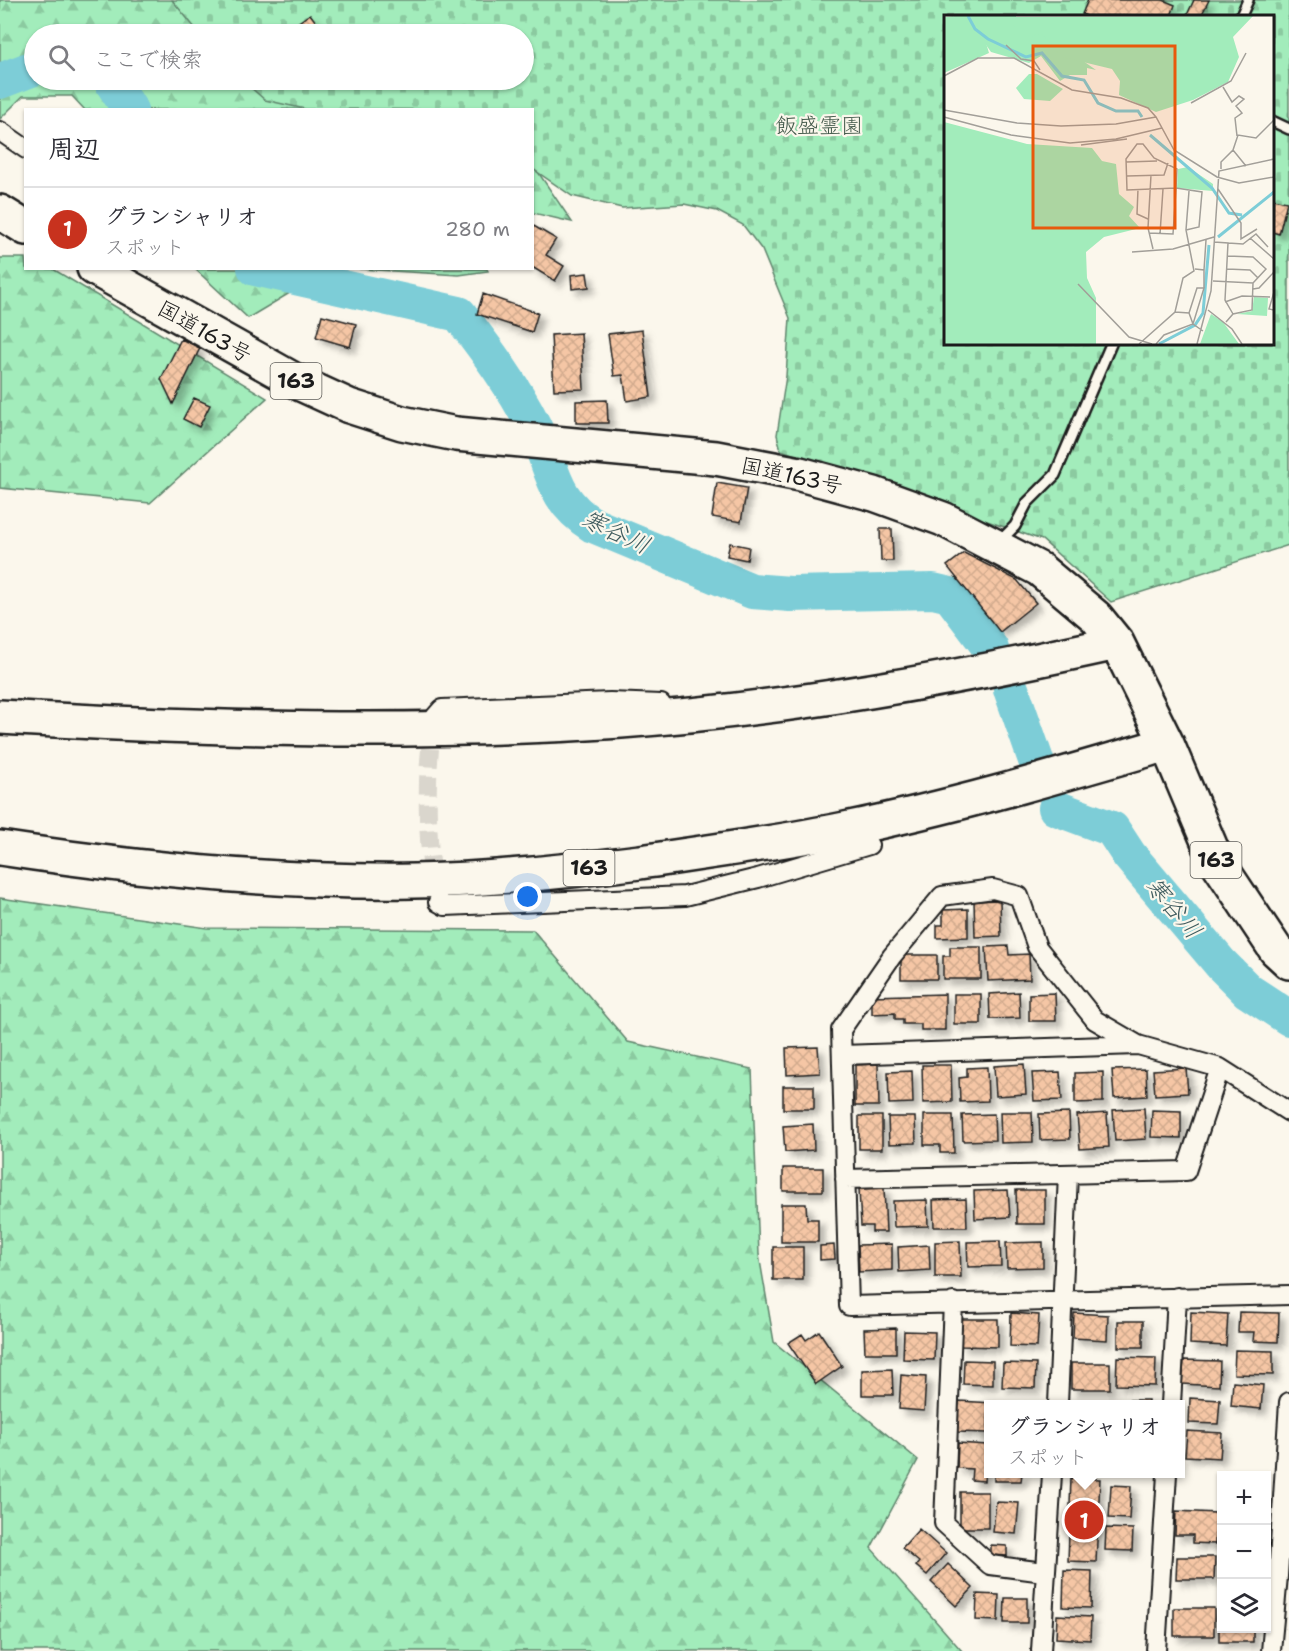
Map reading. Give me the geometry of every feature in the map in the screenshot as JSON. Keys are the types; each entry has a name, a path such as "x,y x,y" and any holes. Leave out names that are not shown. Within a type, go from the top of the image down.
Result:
{"highway":[{"path":"0,212 24,227"},
{"name":"国道163号","path":"98,270 302,384 349,406 402,423 456,434 517,441 716,458 800,474 874,494 943,519 1039,569 1096,617 1117,643 1167,744 1216,860 1276,950 1289,962"},
{"path":"0,717 124,724 370,731 623,720 749,708 990,671 1117,643"},
{"name":"163","path":"0,848 154,868 331,881 417,881 531,874 748,847 846,829 952,805 1167,744"}],"street":[{"path":"0,131 24,147"},
{"path":"435,717 442,710 610,702 749,708"},
{"path":"438,902 445,906 685,896 758,878 869,845"},
{"path":"748,847 758,878"},
{"path":"1289,1112 1220,1068 1138,1045 1095,1020 1037,947 1019,896 993,889 942,896 891,956 841,1030 849,1306 1289,1295"},
{"path":"842,1055 1138,1045"},
{"path":"845,1179 1186,1171 1220,1068"},
{"path":"1058,1400 1068,1174"},
{"path":"1171,1400 1177,1298"},
{"path":"953,1302 944,1523 990,1565 1044,1572"},
{"path":"1271,1651 1289,1402"},
{"path":"1041,1651 1044,1572 1052,1478"},
{"path":"1156,1651 1167,1478"}],"lane":[{"path":"1241,15 1248,0"},
{"path":"1274,123 1289,129"},
{"path":"996,545 1015,526 1027,503 1055,475 1111,345"}],"green space":[{"path":"0,0 173,0 203,24 24,24 24,90 286,90 311,108 83,108 72,96 23,96 0,119"},
{"name":"飯盛霊園","path":"172,0 1289,0 1289,545 1111,602 1042,540 781,450 777,435 786,376 790,318 762,250 743,225 717,211 684,204 622,208 572,196 534,170 534,108 301,108 265,100 254,90 534,90 534,24 192,24"},
{"path":"534,169 538,172 572,222 534,213"},
{"path":"0,258 24,258 24,270 55,270 267,398 150,503 0,488"},
{"path":"196,270 328,270 248,318"},
{"path":"376,270 488,271 459,275"},
{"path":"0,898 207,928 533,930 628,1042 752,1069 759,1255 774,1342 918,1460 871,1548 962,1651 0,1651"}],"building":[{"path":"1088,0 1163,0 1175,5 1171,15 1082,14"},
{"path":"1194,0 1209,0 1202,15 1187,15"},
{"path":"310,14 318,24 296,24"},
{"path":"1274,199 1287,202 1279,234 1274,233"},
{"path":"534,226 556,239 546,255 564,266 555,281 534,268"},
{"path":"587,273 589,287 572,289 571,275"},
{"path":"483,294 538,313 532,332 477,314"},
{"path":"322,315 356,324 350,347 316,337"},
{"path":"642,330 651,397 627,401 623,375 614,376 608,334"},
{"path":"581,333 584,389 554,390 551,335"},
{"path":"181,339 200,348 173,404 161,379"},
{"path":"194,398 210,405 199,427 183,419"},
{"path":"607,400 608,423 576,423 576,401"},
{"path":"717,483 747,488 741,522 712,517"},
{"path":"880,529 892,529 893,561 881,561"},
{"path":"730,543 749,547 747,560 727,556"},
{"path":"964,553 1017,580 1036,603 1000,632 947,566"},
{"path":"1000,900 1001,936 975,937 974,901"},
{"path":"968,909 968,937 937,938 937,925 943,925 943,910"},
{"path":"1008,946 1009,955 1029,954 1030,979 988,981 986,947"},
{"path":"950,947 981,947 981,979 943,979 943,956 950,956"},
{"path":"901,955 937,955 937,979 901,979"},
{"path":"1019,992 1020,1018 990,1019 989,994"},
{"path":"1055,993 1056,1021 1029,1021 1029,994"},
{"path":"945,994 945,1030 921,1030 921,1024 903,1024 903,1019 895,1019 895,1013 872,1014 872,996"},
{"path":"954,994 981,994 981,1024 954,1024"},
{"path":"818,1047 820,1073 787,1075 786,1048"},
{"path":"878,1064 879,1106 855,1106 855,1065"},
{"path":"1024,1064 1026,1094 996,1096 994,1066"},
{"path":"922,1065 951,1065 952,1102 923,1103"},
{"path":"987,1067 988,1101 960,1102 959,1078 967,1077 967,1068"},
{"path":"1186,1068 1188,1093 1155,1095 1153,1070"},
{"path":"1146,1069 1147,1096 1114,1098 1112,1070"},
{"path":"912,1071 913,1103 889,1104 888,1072"},
{"path":"1060,1072 1062,1100 1034,1101 1032,1073"},
{"path":"1103,1072 1103,1102 1075,1103 1075,1073"},
{"path":"783,1086 814,1086 814,1109 783,1109"},
{"path":"1144,1108 1146,1139 1115,1141 1113,1110"},
{"path":"1152,1110 1181,1111 1181,1138 1151,1137"},
{"path":"1000,1112 1032,1112 1033,1142 1001,1143"},
{"path":"1069,1113 1070,1139 1040,1140 1039,1114"},
{"path":"1107,1113 1109,1147 1080,1149 1077,1115"},
{"path":"994,1114 995,1140 963,1141 962,1115"},
{"path":"924,1115 953,1115 954,1153 940,1153 940,1145 924,1145"},
{"path":"859,1116 882,1116 882,1149 859,1149"},
{"path":"888,1117 915,1117 916,1143 889,1144"},
{"path":"813,1124 814,1150 785,1152 783,1126"},
{"path":"783,1168 823,1168 823,1191 783,1191"},
{"path":"884,1188 886,1232 872,1232 872,1226 861,1226 859,1189"},
{"path":"1008,1190 1010,1217 975,1219 974,1191"},
{"path":"1016,1190 1045,1190 1045,1224 1017,1224"},
{"path":"966,1199 967,1227 934,1227 933,1200"},
{"path":"927,1200 928,1226 894,1227 893,1201"},
{"path":"781,1204 806,1204 807,1219 818,1219 818,1242 781,1242"},
{"path":"960,1241 961,1277 935,1277 935,1242"},
{"path":"1000,1241 1001,1266 968,1267 967,1242"},
{"path":"1043,1242 1043,1267 1007,1268 1006,1243"},
{"path":"892,1244 892,1270 859,1272 858,1245"},
{"path":"834,1245 835,1259 820,1260 820,1246"},
{"path":"929,1245 930,1270 899,1272 898,1247"},
{"path":"773,1247 803,1247 803,1280 773,1280"},
{"path":"1191,1312 1228,1314 1226,1346 1190,1344"},
{"path":"1239,1312 1279,1313 1278,1342 1253,1341 1254,1332 1238,1332"},
{"path":"1011,1313 1039,1315 1037,1347 1010,1346"},
{"path":"1074,1313 1108,1315 1107,1340 1073,1338"},
{"path":"961,1319 998,1319 998,1347 961,1346"},
{"path":"1118,1321 1143,1321 1143,1347 1118,1347"},
{"path":"896,1328 896,1353 865,1353 864,1329"},
{"path":"819,1331 842,1366 816,1384 788,1343 802,1334 806,1340"},
{"path":"904,1331 935,1332 934,1360 903,1359"},
{"path":"1235,1350 1273,1351 1273,1375 1234,1374"},
{"path":"1117,1357 1156,1358 1155,1386 1116,1385"},
{"path":"964,1360 993,1361 993,1385 963,1384"},
{"path":"1184,1360 1220,1361 1219,1386 1182,1384"},
{"path":"1003,1363 1036,1364 1035,1388 1002,1387"},
{"path":"1071,1363 1110,1363 1110,1389 1071,1389"},
{"path":"892,1369 893,1395 862,1395 862,1370"},
{"path":"901,1375 926,1377 924,1411 899,1409"},
{"path":"1233,1382 1263,1385 1261,1409 1231,1406"},
{"path":"1190,1398 1220,1400 1218,1424 1189,1423"},
{"path":"959,1401 984,1402 984,1433 957,1432"},
{"path":"1187,1431 1222,1433 1220,1458 1185,1456"},
{"path":"958,1443 984,1445 984,1481 971,1480 972,1469 957,1468"},
{"path":"994,1478 1021,1478 1021,1481 994,1481"},
{"path":"1071,1478 1100,1479 1096,1562 1068,1561"},
{"path":"1111,1485 1131,1486 1129,1519 1109,1518"},
{"path":"960,1492 988,1492 988,1528 960,1528"},
{"path":"996,1502 1019,1503 1016,1534 993,1532"},
{"path":"1176,1511 1216,1513 1215,1544 1193,1543 1193,1535 1175,1535"},
{"path":"1106,1528 1133,1529 1132,1551 1105,1550"},
{"path":"919,1529 946,1553 927,1575 916,1566 919,1562 902,1548"},
{"path":"991,1545 1007,1546 1007,1556 991,1555"},
{"path":"1177,1557 1215,1557 1214,1579 1176,1579"},
{"path":"948,1564 973,1588 956,1606 931,1582"},
{"path":"1064,1570 1092,1571 1091,1608 1063,1607"},
{"path":"977,1594 999,1595 998,1621 976,1620"},
{"path":"1005,1598 1027,1598 1027,1623 1004,1623"},
{"path":"1174,1608 1214,1608 1214,1636 1174,1636"},
{"path":"1057,1615 1091,1617 1090,1640 1056,1638"},
{"path":"1219,1633 1253,1633 1253,1642 1219,1642"}],"waterway":[{"name":"寒谷川","path":"0,81 24,72"},
{"name":"寒谷川","path":"117,90 129,108"},
{"name":"寒谷川","path":"264,270 459,314 499,368 525,410 540,439 560,492 568,504 593,525 752,591 790,594 933,591 950,595 991,649"},
{"name":"寒谷川","path":"1011,689 1039,769"},
{"name":"寒谷川","path":"1056,808 1112,829 1129,855 1221,964 1248,991 1289,1018"}],"tunnel":[{"path":"434,722 429,760 428,805 435,888"}],"place":[{"name":"グランシャリオ","path":"1084,1520"}]}
